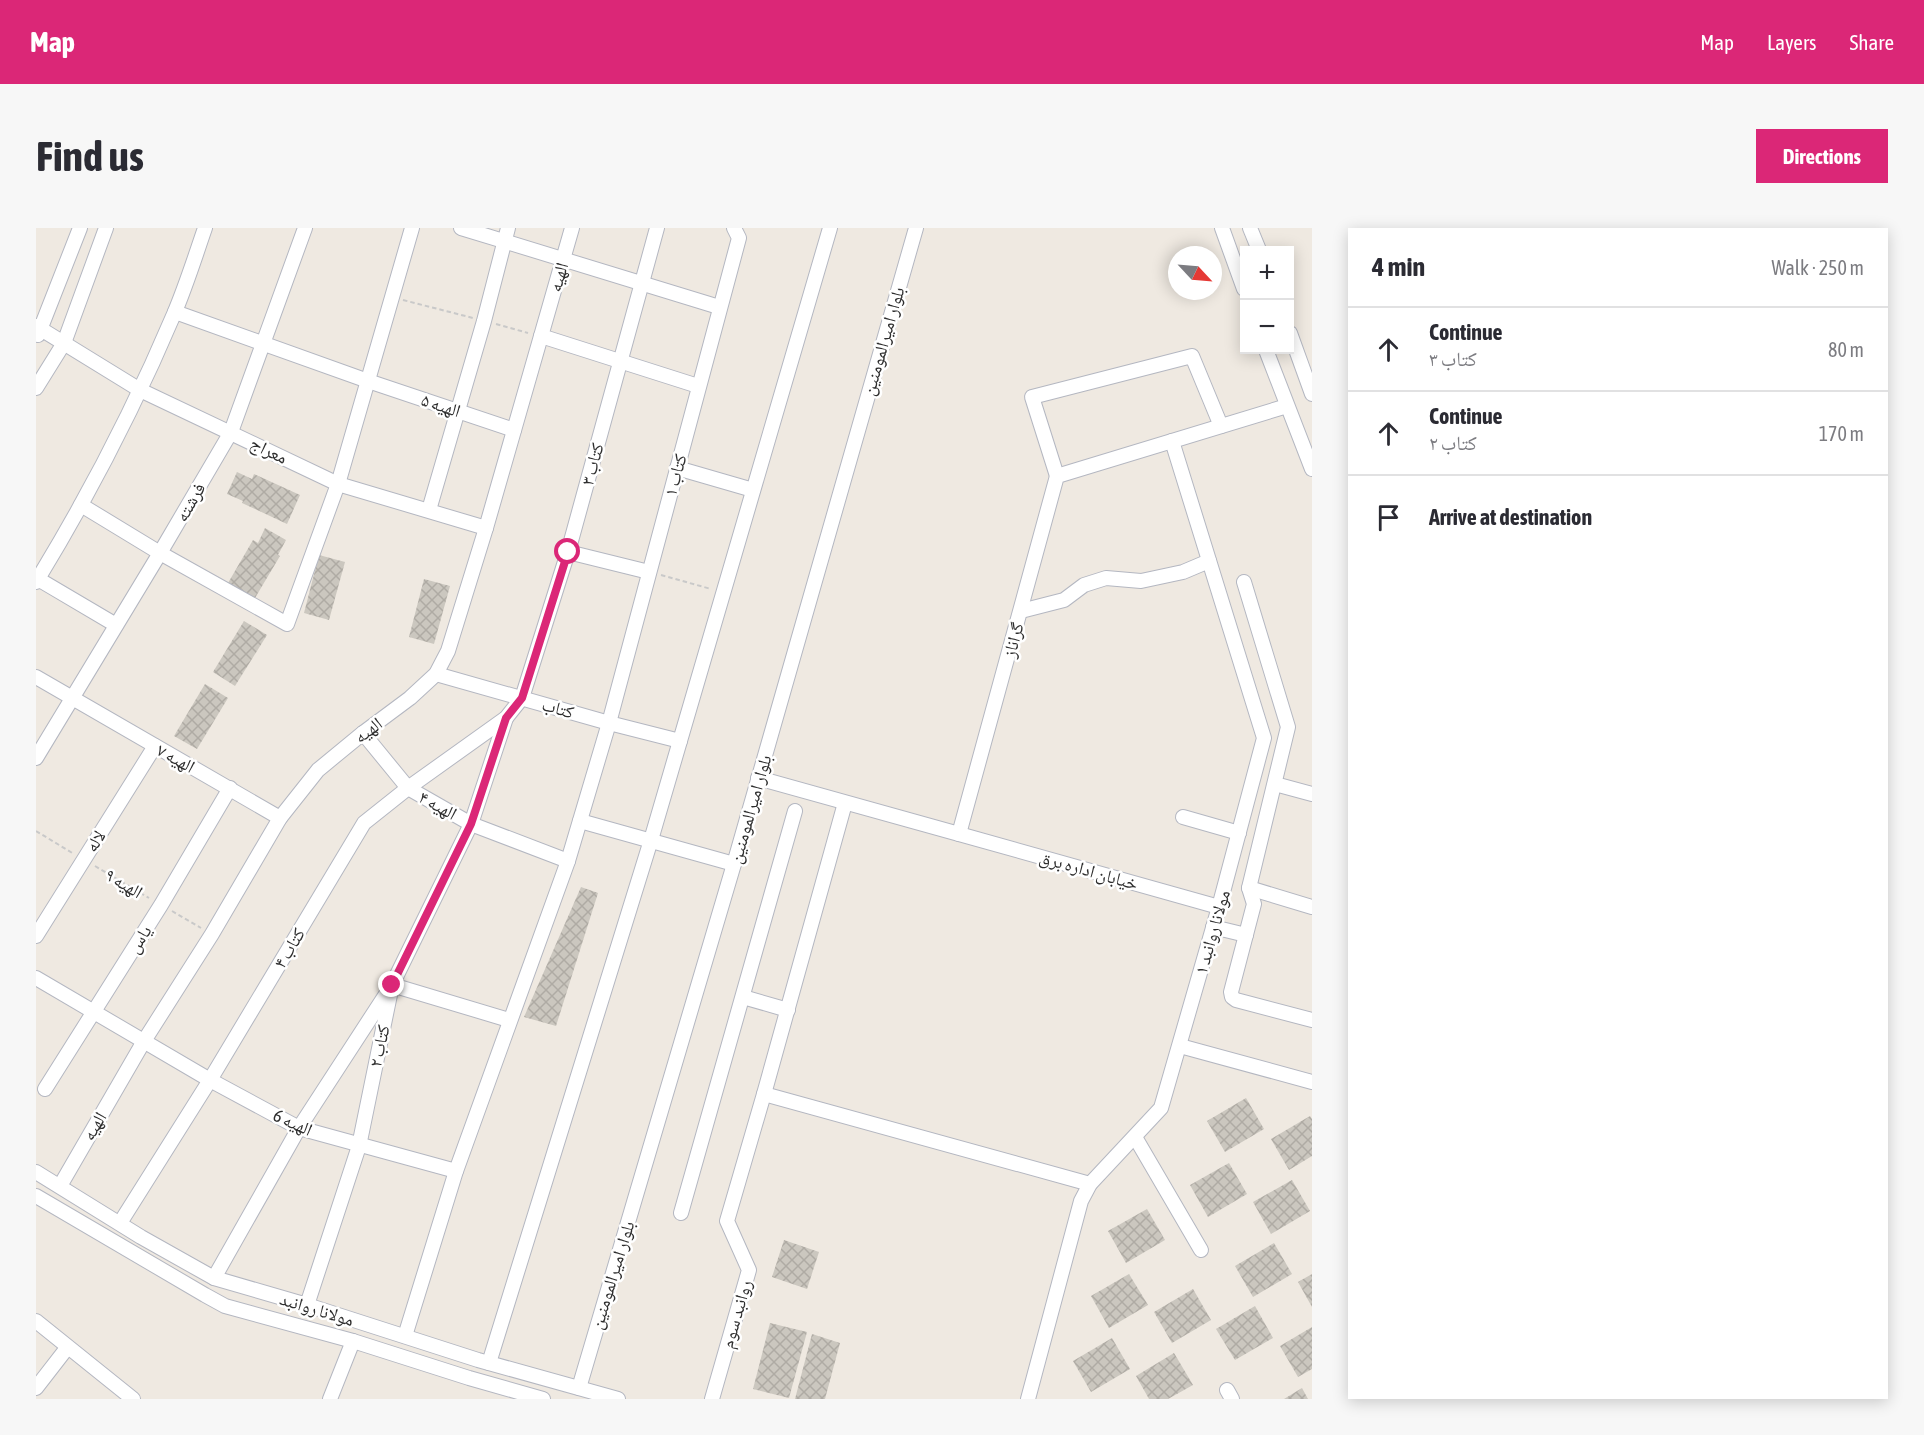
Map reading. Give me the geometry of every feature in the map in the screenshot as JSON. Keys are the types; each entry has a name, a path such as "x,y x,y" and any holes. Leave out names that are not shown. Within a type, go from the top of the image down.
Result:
{"street":[{"path":"38,331 80,228"},
{"path":"36,388 64,343 106,228"},
{"path":"116,625 37,580 81,505 140,390 175,312 206,228"},
{"name":"فرشته","path":"36,758 231,432 304,228"},
{"path":"81,505 160,553 286,624 338,484 412,228"},
{"path":"461,228 506,235 563,259 719,307"},
{"name":"الهیه","path":"60,1186 144,1041 212,934 280,818 318,770 410,698 436,674 448,651 486,528 572,228"},
{"name":"کتاب ۳","path":"522,698 568,552 657,228"},
{"name":"کتاب ۱","path":"405,1336 456,1171 568,861 580,821 609,723 739,238 735,228"},
{"path":"489,1363 651,840 830,228"},
{"name":"بلوار امیرالمومنین","path":"579,1388 734,864 916,228"},
{"path":"1222,228 1240,276"},
{"path":"1250,228 1257,246"},
{"path":"429,510 484,321 506,235"},
{"name":"الهیه ۵","path":"175,312 368,381 514,429"},
{"name":"معراج","path":"38,331 64,343 140,390 338,484 486,528"},
{"path":"541,336 698,386"},
{"path":"1294,344 1312,394"},
{"path":"1268,354 1312,469"},
{"path":"1221,426 1192,356 1032,398 1057,477 1287,406"},
{"name":"مولانا روانبد ۱","path":"1028,1399 1081,1201 1090,1184 1161,1108 1214,927 1264,738 1172,441"},
{"path":"676,468 753,490"},
{"name":"گراناز","path":"959,834 1057,477"},
{"path":"568,552 649,572"},
{"path":"1021,611 1064,600 1084,585 1106,578 1142,580 1183,572 1209,561"},
{"path":"1244,582 1288,727 1249,888 1254,904 1231,992 1232,997 1236,1000 1312,1020"},
{"path":"1238,652 1263,644"},
{"name":"کتاب","path":"436,674 680,741"},
{"name":"الهیه ۷","path":"36,677 280,818"},
{"path":"506,718 522,698"},
{"name":"کتاب ۴","path":"120,1223 210,1080 364,823 408,788 506,718"},
{"name":"کتاب ۲","path":"307,1305 359,1146 392,985 471,824 506,718"},
{"name":"الهیه ۴","path":"363,733 408,788 471,824 568,861"},
{"name":"لاله","path":"36,936 155,746"},
{"path":"758,778 959,834"},
{"path":"1275,784 1312,794"},
{"name":"یاس","path":"45,1089 161,905 230,788"},
{"name":"روانبد سوم","path":"712,1399 749,1270 727,1221 845,803"},
{"path":"681,1213 795,811"},
{"path":"1183,818 1239,833"},
{"path":"580,821 734,864"},
{"name":"خیابان اداره برق","path":"959,834 1219,906"},
{"path":"1249,888 1312,907"},
{"path":"1214,927 1246,935"},
{"path":"36,978 144,1041"},
{"path":"214,1278 299,1128 392,985 509,1020"},
{"path":"743,997 788,1010"},
{"name":"الهیه 6","path":"144,1041 299,1128 456,1171"},
{"path":"1180,1046 1312,1082"},
{"path":"764,1094 1090,1184"},
{"path":"1135,1137 1201,1250"},
{"name":"مولانا روانبد","path":"36,1172 141,1237 214,1278 489,1363 618,1399"},
{"name":"مولانا روانبد","path":"36,1196 225,1306 353,1341 537,1398"},
{"path":"131,1253 141,1237"},
{"path":"36,1321 133,1399"},
{"path":"330,1399 353,1341"},
{"path":"36,1388 67,1348"},
{"path":"537,1398 539,1377"}],"path":[{"path":"392,297 541,336"},
{"path":"649,572 722,592"},
{"name":"الهیه ۹","path":"36,831 212,934"}],"building":[{"path":"237,472 252,479 254,474 300,495 287,524 227,494"},
{"path":"265,528 286,540 278,555 280,556 255,598 228,583 253,540 258,543"},
{"path":"319,555 345,562 329,620 304,613"},
{"path":"424,579 450,586 434,644 409,637"},
{"path":"244,621 267,635 235,686 213,672"},
{"path":"205,684 228,698 197,749 174,736"},
{"path":"581,887 598,893 556,1026 524,1017"},
{"path":"1246,1098 1264,1129 1225,1152 1207,1121"},
{"path":"1310,1116 1312,1119 1312,1156 1289,1170 1271,1139"},
{"path":"1229,1163 1247,1194 1208,1217 1190,1185"},
{"path":"1292,1180 1310,1211 1271,1234 1253,1202"},
{"path":"1147,1209 1165,1240 1126,1263 1108,1231"},
{"path":"784,1240 819,1252 807,1289 772,1277"},
{"path":"1274,1243 1292,1274 1253,1297 1235,1266"},
{"path":"1129,1274 1148,1305 1109,1328 1091,1296"},
{"path":"1312,1274 1312,1307 1298,1282"},
{"path":"1193,1289 1211,1320 1172,1343 1154,1312"},
{"path":"1255,1306 1273,1338 1235,1360 1216,1329"},
{"path":"770,1323 807,1332 789,1398 753,1389"},
{"path":"1312,1327 1312,1369 1298,1377 1280,1346"},
{"path":"812,1334 840,1343 825,1399 795,1399"},
{"path":"1112,1338 1130,1369 1091,1392 1073,1361"},
{"path":"1174,1353 1193,1385 1168,1399 1149,1399 1136,1376"},
{"path":"1302,1388 1308,1399 1284,1399"}],"route":[{"path":"392,985 471,824 506,718 522,698 568,552"}]}
